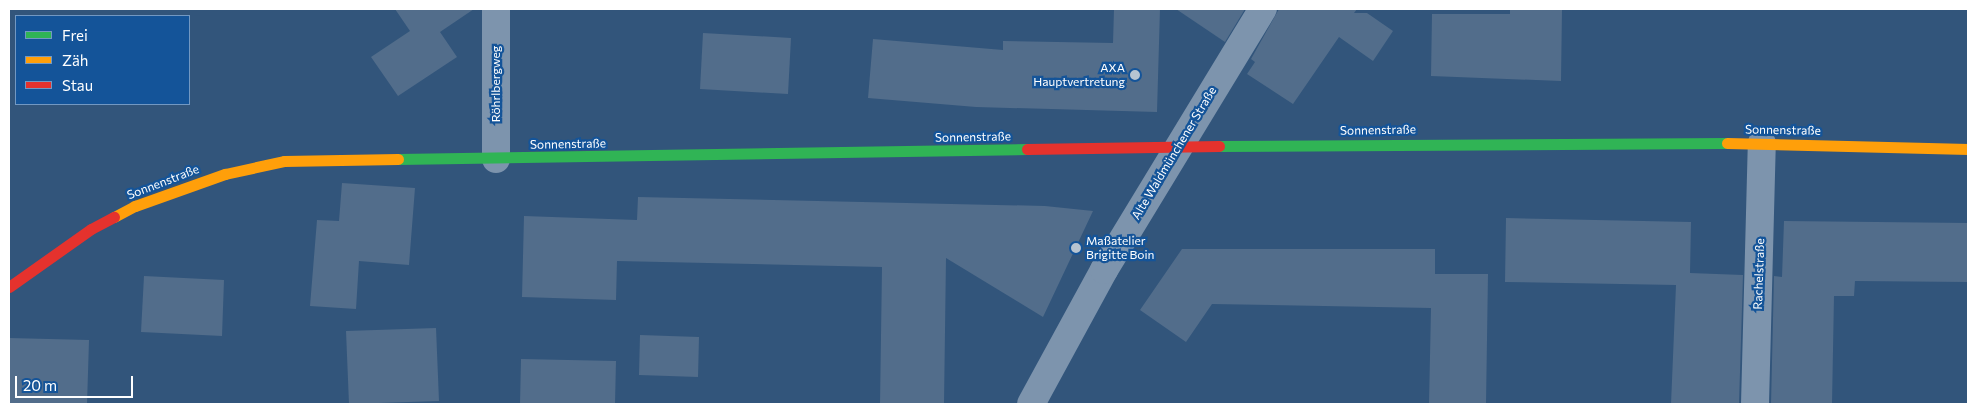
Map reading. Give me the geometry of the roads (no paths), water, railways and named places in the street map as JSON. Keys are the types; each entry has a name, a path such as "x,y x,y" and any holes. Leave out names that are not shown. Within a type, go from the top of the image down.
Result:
{"street":[{"name":"Röhrlbergweg","path":"496,9 496,159"},
{"name":"Alte Waldmünchener Straße","path":"1031,404 1104,270 1263,9"},
{"name":"Sonnenstraße","path":"9,287 91,229 134,206 224,174 284,161 1498,142 1762,143 1968,149"},
{"name":"Rachelstraße","path":"1755,404 1762,143"}],"place":[{"name":"AXA Hauptvertretung","path":"1135,75"},
{"name":"Maßatelier Brigitte Boin","path":"1076,248"}]}
